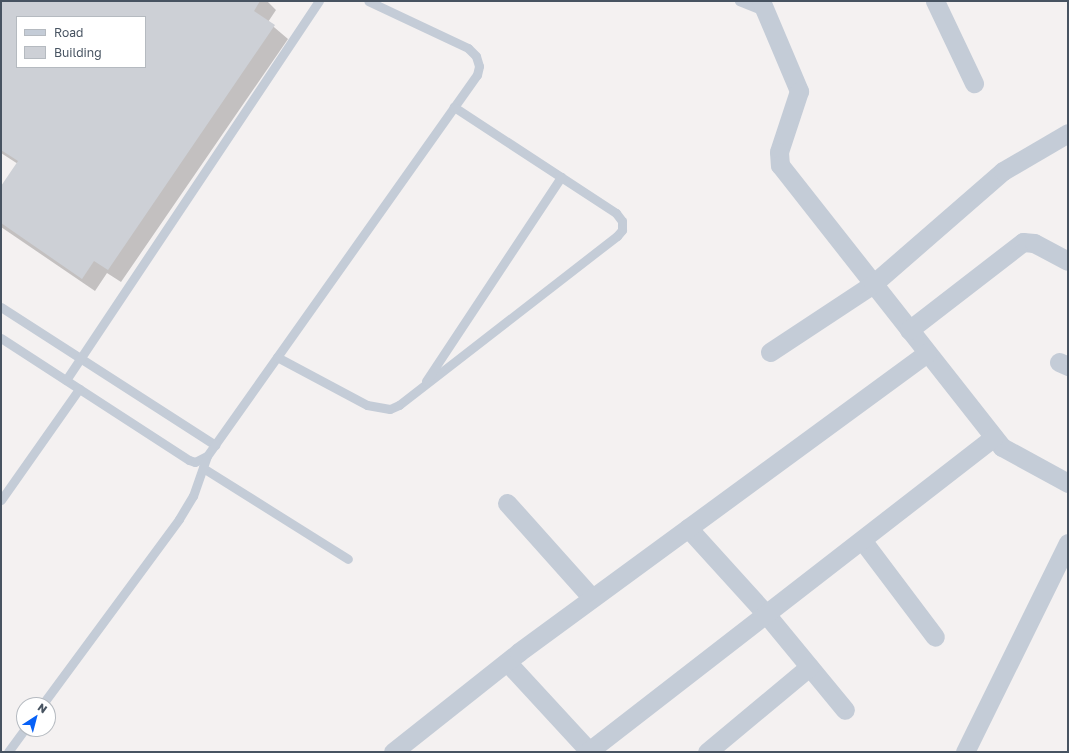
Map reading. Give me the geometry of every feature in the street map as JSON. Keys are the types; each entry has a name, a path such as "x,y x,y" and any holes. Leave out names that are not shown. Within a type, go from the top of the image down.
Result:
{"street":[{"path":"935,1 974,83"},
{"path":"764,6 799,91 779,152 780,165 994,437 1010,452 1068,483"},
{"path":"770,352 873,284 1003,171 1068,133"},
{"path":"909,330 1022,242 1034,243 1068,261"},
{"path":"393,752 507,662 592,598 927,352"},
{"path":"507,662 590,752 994,437"},
{"path":"507,503 592,598"},
{"path":"688,528 766,614 845,710"},
{"path":"862,540 935,637"},
{"path":"965,752 1068,543"},
{"path":"707,752 809,667"}],"lane":[{"path":"66,380 319,1"},
{"path":"48,697 179,519 192,496 207,456 477,75 479,66 476,56 468,48 368,1"},
{"path":"739,1 764,6"},
{"path":"277,357 376,408 390,409 399,405 617,236 622,230 622,221 616,213 454,107"},
{"path":"422,387 561,177"},
{"path":"1,307 215,445"},
{"path":"1,338 189,460 196,462 207,456"},
{"path":"1,500 79,389"},
{"path":"203,468 348,559"},
{"path":"8,752 18,737"}],"building":[{"path":"1,1 260,1 254,11 275,25 108,270 94,261 82,279 1,223 1,186 18,161 1,150"}]}
